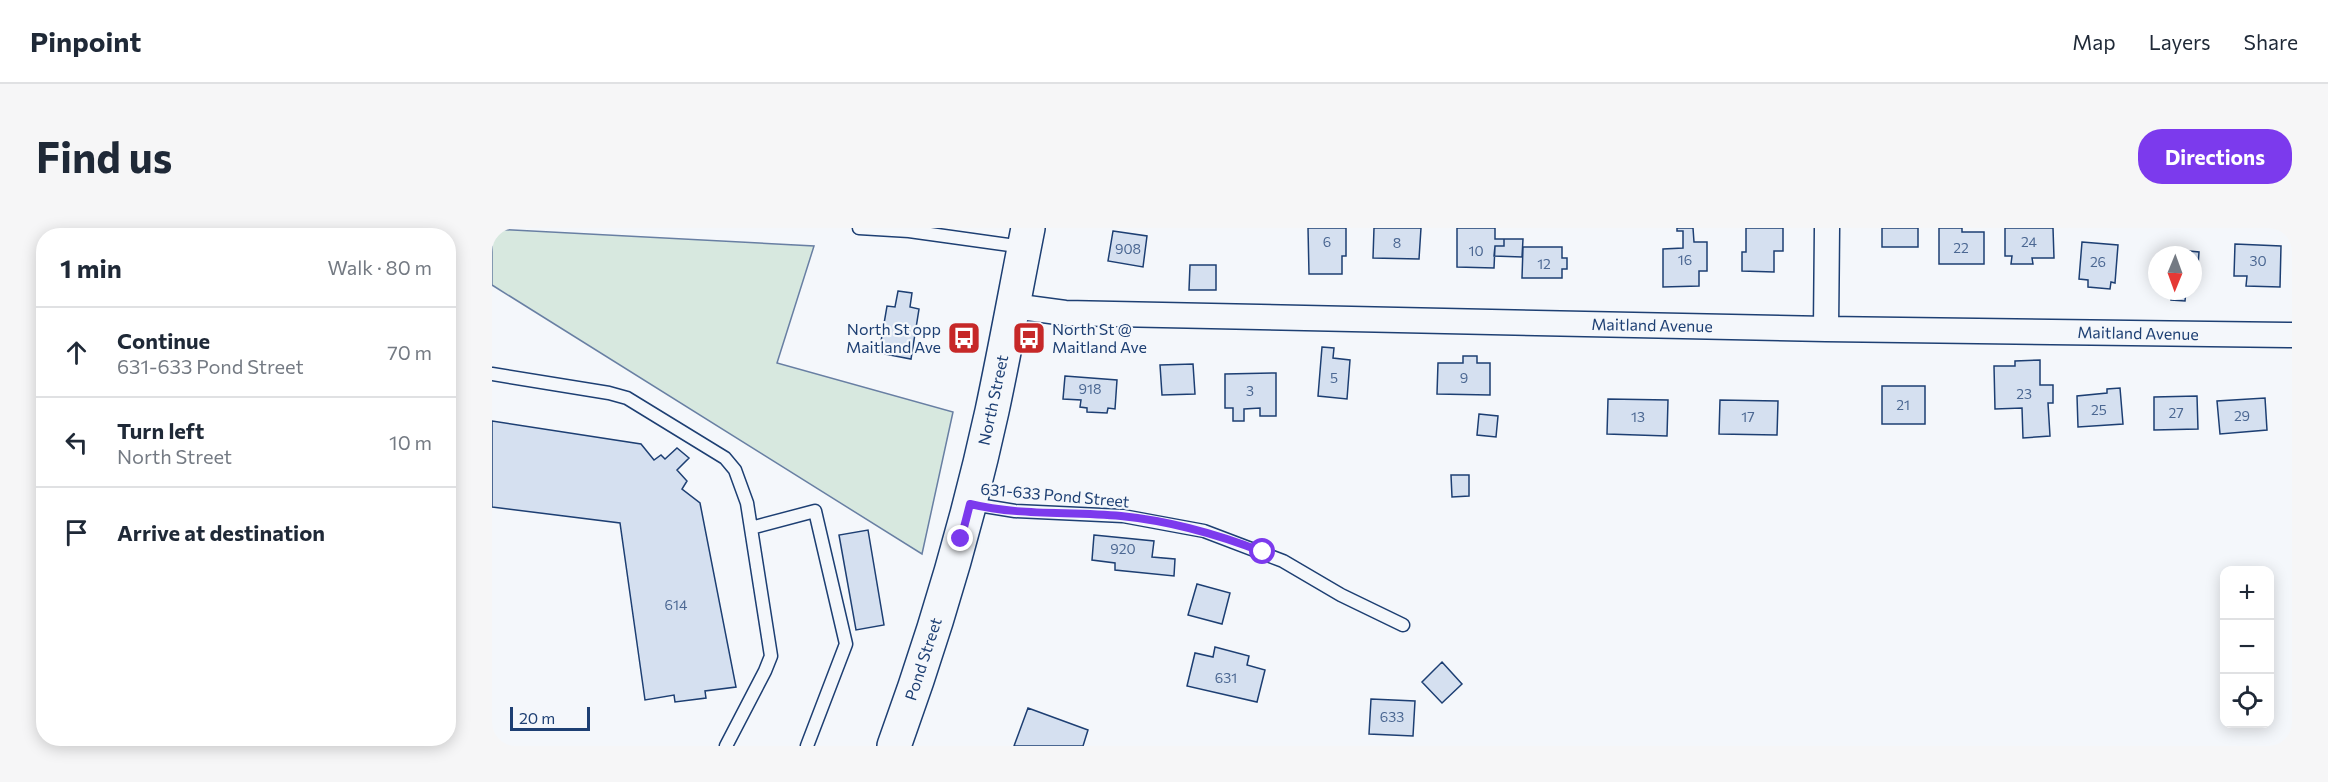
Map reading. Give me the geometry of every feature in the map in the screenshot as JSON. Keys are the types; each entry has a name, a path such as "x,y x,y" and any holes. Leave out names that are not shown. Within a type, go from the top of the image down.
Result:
{"main road":[{"name":"North Street","path":"951,571 970,504 994,400 1026,238"},
{"name":"Pond Street","path":"894,746 951,571"}],"street":[{"path":"1827,228 1827,329"},
{"name":"Maitland Avenue","path":"1013,306 1065,313 1827,329 2292,335"}],"lane":[{"path":"859,228 1026,238"},
{"path":"492,374 627,398 725,458 735,470 743,486 771,657 726,746"},
{"name":"631-633 Pond Street","path":"970,504 1015,511 1123,516 1204,531 1283,561 1341,594 1403,625"},
{"path":"751,528 815,511 846,644 807,746"}],"shaded area":[{"path":"492,229 814,246 777,363 953,412 922,554 492,285"}],"building":[{"path":"1308,228 1346,228 1346,256 1342,256 1342,274 1309,274"},
{"path":"1374,228 1421,228 1419,259 1373,258"},
{"path":"1457,228 1495,228 1495,239 1504,239 1504,246 1495,246 1494,268 1457,267"},
{"path":"1677,228 1693,228 1694,242 1707,242 1707,271 1699,271 1699,286 1663,287 1663,249 1683,248 1683,231 1677,231"},
{"path":"1746,228 1783,228 1783,251 1774,251 1774,272 1742,271 1742,252 1746,252"},
{"path":"1882,228 1918,228 1918,247 1882,247"},
{"path":"1939,228 1962,228 1962,232 1984,232 1984,264 1939,264"},
{"path":"2005,228 2053,228 2054,258 2032,258 2033,264 2011,264 2012,256 2005,256"},
{"path":"1113,231 1147,236 1143,267 1108,261"},
{"path":"1504,239 1523,239 1522,257 1494,256 1495,246 1504,246"},
{"path":"2082,242 2118,245 2115,283 2111,282 2110,289 2088,287 2088,280 2079,279"},
{"path":"2235,244 2281,246 2280,287 2246,286 2247,276 2234,276"},
{"path":"1523,247 1562,247 1562,258 1567,258 1567,269 1562,269 1562,278 1522,278"},
{"path":"1190,265 1216,265 1216,290 1189,290"},
{"path":"898,291 912,293 910,307 919,309 911,359 879,353 887,306 895,307"},
{"path":"1322,347 1334,348 1333,358 1350,360 1347,399 1318,396"},
{"path":"1463,356 1477,356 1477,363 1490,363 1490,395 1437,394 1438,363 1463,363"},
{"path":"2040,360 2040,385 2053,385 2053,403 2048,403 2050,436 2023,438 2022,408 1995,409 1994,366 2015,366 2015,361"},
{"path":"1193,364 1195,394 1162,395 1160,365"},
{"path":"1276,373 1276,416 1260,416 1260,408 1244,409 1244,421 1233,421 1233,408 1225,408 1225,374"},
{"path":"1065,376 1117,380 1115,409 1108,408 1107,413 1087,412 1087,408 1080,407 1081,400 1063,399"},
{"path":"1882,386 1925,386 1925,424 1882,424"},
{"path":"2120,388 2123,424 2078,427 2077,396 2107,393 2107,389"},
{"path":"2197,396 2198,429 2154,430 2154,397"},
{"path":"2265,398 2267,430 2220,434 2217,401"},
{"path":"1608,399 1668,400 1667,436 1607,434"},
{"path":"1720,400 1778,401 1777,435 1719,434"},
{"path":"1479,414 1498,416 1496,437 1477,435"},
{"path":"492,421 641,444 654,460 661,455 665,459 677,448 689,458 677,470 687,481 682,489 700,503 736,687 705,691 706,698 675,702 674,695 645,700 620,523 492,507"},
{"path":"1451,475 1469,475 1469,496 1452,497"},
{"path":"868,530 884,625 856,630 839,535"},
{"path":"1094,535 1154,541 1152,557 1175,559 1174,576 1115,570 1115,563 1092,560"},
{"path":"1197,584 1230,593 1222,624 1188,615"},
{"path":"1215,647 1249,656 1247,665 1265,670 1257,702 1187,686 1195,653 1213,657"},
{"path":"1442,662 1462,684 1442,703 1422,682"},
{"path":"1371,699 1415,701 1413,736 1369,734"},
{"path":"1028,708 1088,730 1083,746 1014,746"}],"place":[{"name":"North St opp Maitland Ave","path":"964,338"},
{"name":"North St @ Maitland Ave","path":"1029,338"}],"route":[{"path":"961,539 970,504 998,510 1099,514 1147,519 1204,531 1263,552"}]}
